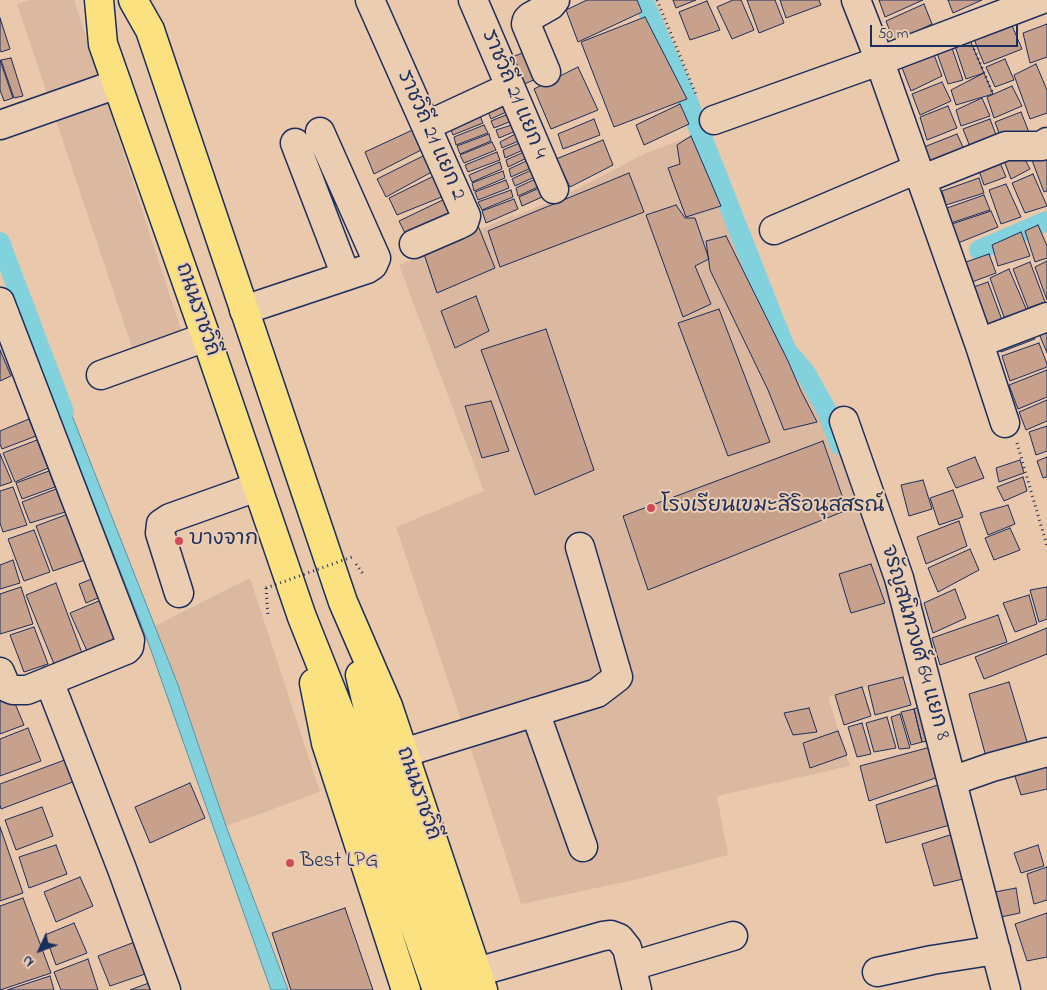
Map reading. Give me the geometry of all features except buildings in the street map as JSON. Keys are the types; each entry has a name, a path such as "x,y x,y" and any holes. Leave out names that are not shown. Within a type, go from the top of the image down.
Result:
{"main road":[{"path":"82,0 103,44"},
{"name":"ถนนราชวิถี","path":"99,0 103,44 302,617 438,958"},
{"name":"ถนนราชวิถี","path":"133,0 150,30 343,602 388,706 473,984"},
{"path":"145,0 150,30"},
{"name":"ถนนราชวิถี","path":"343,602 371,721 438,958"},
{"name":"ถนนราชวิถี","path":"302,617 326,743 406,990"},
{"path":"438,958 473,984"},
{"path":"437,990 438,958"}],"street":[{"name":"ราชวิถี 21 แยก 2","path":"370,0 466,216 464,222 414,244"},
{"name":"ราชวิถี 21 แยก 4","path":"473,0 554,189"},
{"path":"546,72 526,27 526,22 530,17 551,5 555,0"},
{"path":"856,0 979,343 1005,423"},
{"path":"714,120 1040,0"},
{"path":"0,125 117,84"},
{"path":"426,126 510,87"},
{"path":"244,310 367,269 373,265 376,258 320,132"},
{"path":"774,230 919,174 1006,146 1042,146 1047,142"},
{"path":"295,143 346,276"},
{"path":"0,302 130,640 126,650 27,690 8,688 4,684 0,672"},
{"path":"979,343 1047,318"},
{"path":"101,375 206,337"},
{"name":"จรัญสนิทวงศ์ 64 แยก 8","path":"844,421 899,578 1006,990"},
{"path":"179,594 160,534 161,524 170,518 257,488"},
{"path":"403,752 597,693 618,677 580,547"},
{"path":"49,681 122,869 166,990"},
{"path":"535,712 583,847"},
{"path":"952,781 1047,752"},
{"path":"473,984 603,936 611,935 623,942 627,948 634,978 733,936"},
{"path":"878,972 932,960 996,950"}],"path":[{"path":"657,0 698,97"},
{"path":"965,28 993,94"},
{"path":"1005,423 1016,437 1047,546"},
{"path":"268,616 266,588 352,557"}],"shaded area":[{"path":"29,0 74,0 182,333 133,350 17,4"},
{"name":"โรงเรียนเขมะสิริอนุสสรณ์","path":"691,136 732,231 774,340 822,411 843,459 867,525 914,673 828,697 850,766 717,796 728,855 634,880 521,904 396,527 484,491 399,265 513,215 514,217 565,195 646,153"},
{"path":"250,578 320,792 226,826 178,685 155,626"}],"water":[{"path":"60,385 178,685 226,826 288,990 271,990 148,642 49,390"}],"waterway":[{"path":"643,0 687,99 782,340 787,351 805,372 827,411 840,445"},
{"path":"979,250 1047,221"},
{"path":"0,242 64,412"}],"place":[{"name":"โรงเรียนเขมะสิริอนุสสรณ์","path":"651,508"},
{"name":"บางจาก","path":"179,541"},
{"name":"Best LPG","path":"290,863"}]}
